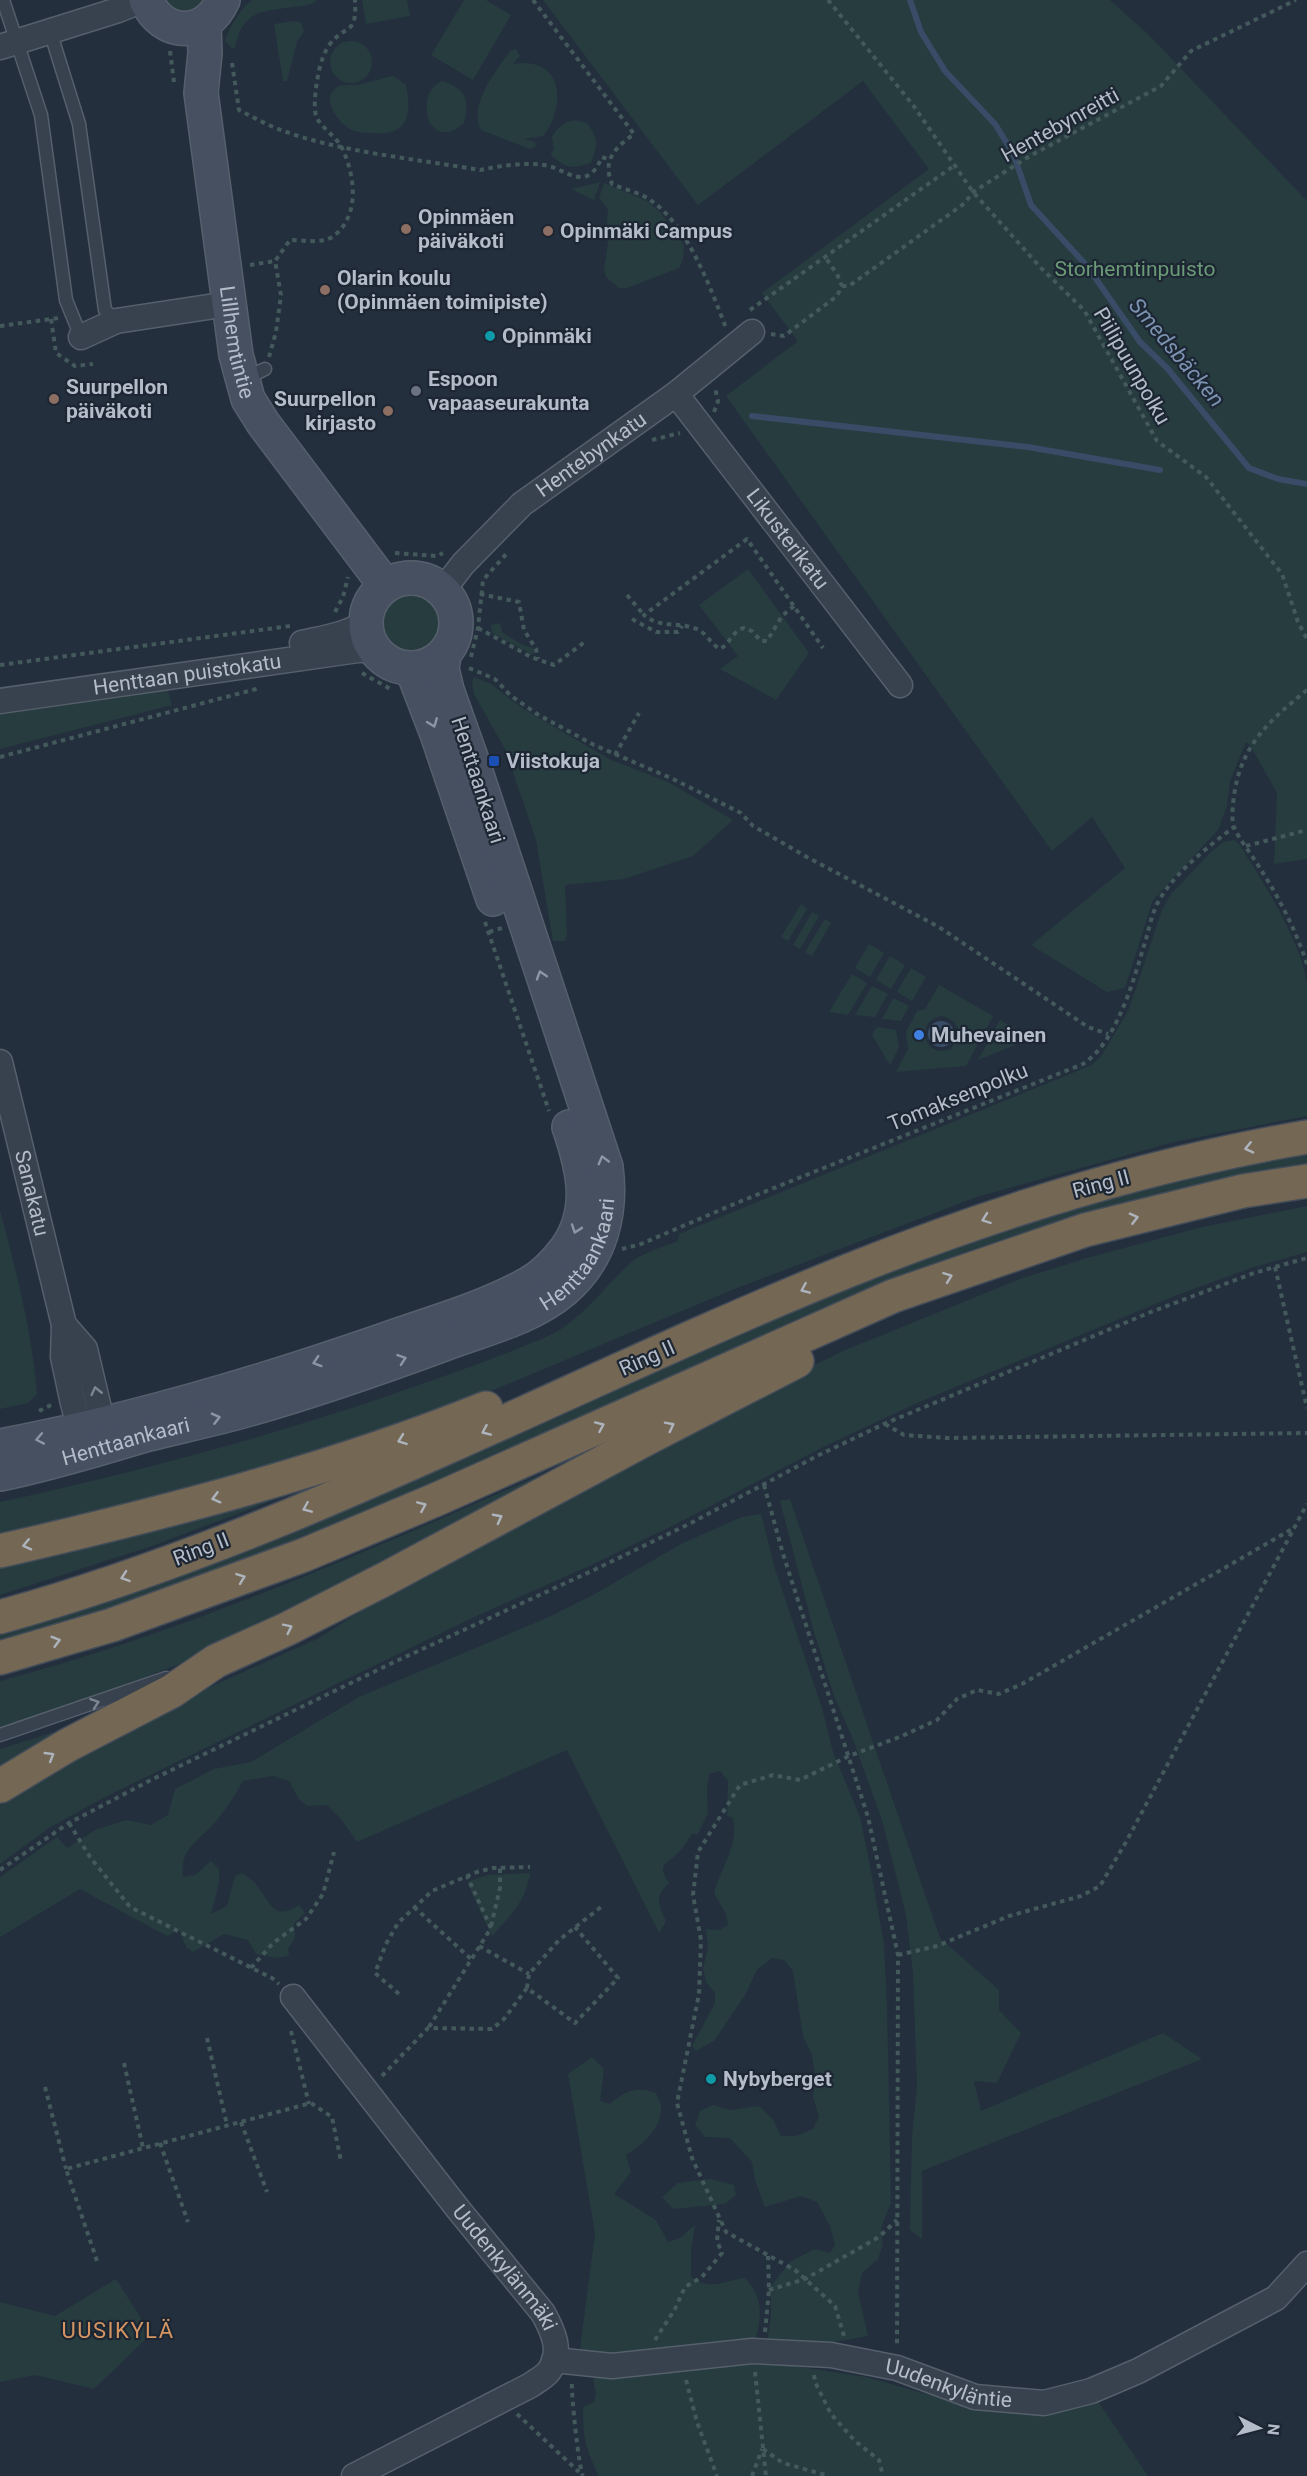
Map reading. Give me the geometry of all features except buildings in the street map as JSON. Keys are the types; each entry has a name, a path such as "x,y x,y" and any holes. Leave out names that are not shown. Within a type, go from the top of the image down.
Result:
{"highway":[{"name":"Ring II","path":"0,1617 164,1563 290,1515 408,1467 850,1270 990,1218 1042,1200 1164,1167 1307,1137"},
{"name":"Ring II","path":"0,1658 112,1625 304,1555 435,1500 893,1296 1084,1230 1243,1191 1307,1181"},
{"path":"0,1786 68,1745 172,1691 216,1661 287,1629 387,1578 646,1439 838,1340 893,1296"},
{"path":"0,1551 135,1519 294,1476 446,1424 554,1381 597,1381"}],"main road":[{"path":"145,0 158,19 169,25 202,17"},
{"name":"Lillhemtintie","path":"202,17 186,55 201,93 228,304 254,375 248,399 263,423 385,585"},
{"path":"405,578 420,578 443,590 451,601 457,623 451,645 459,666 429,665 404,681 369,636 368,608 385,585 405,578"},
{"name":"Henttaankaari","path":"0,1446 94,1435 245,1411 402,1360 522,1315 544,1304 579,1274 598,1246 606,1216 609,1191 606,1167 447,690 442,669 459,666"},
{"name":"Henttaankaari","path":"0,1474 94,1435 460,1313 529,1284 543,1274 575,1234 584,1188 582,1165 437,734 404,681"}],"street":[{"path":"8,44 145,0"},
{"path":"81,336 116,321 228,304"},
{"name":"Hentebynkatu","path":"443,590 463,564 522,504 676,393 744,322"},
{"name":"Likusterikatu","path":"676,393 900,685"},
{"name":"Henttaan puistokatu","path":"0,687 298,644 354,630 369,636"},
{"name":"Henttaan puistokatu","path":"0,701 337,652 369,636"},
{"name":"Sanakatu","path":"0,1062 64,1325 63,1357 94,1435"},
{"name":"Uudenkylänmäki","path":"293,1997 458,2209 543,2313 553,2330 556,2346 565,2361 504,2400 354,2476"},
{"name":"Uudenkyläntie","path":"565,2361 612,2366 758,2351 812,2354 897,2368 975,2397 1044,2403 1091,2391 1138,2371 1276,2298 1307,2264"}],"lane":[{"path":"3,0 8,44 41,115 66,300 81,336"},
{"path":"50,31 79,124 105,310 116,321"},
{"path":"0,1735 216,1661"}],"path":[{"path":"248,266 275,261 291,240 321,240 331,237 344,224 353,203 352,174 341,146 316,116 315,90 322,58 330,44 352,27 356,17 355,0"},
{"path":"533,0 634,134 616,147 610,160 608,166 612,184 647,198 667,215 701,264 726,329"},
{"name":"Piilipuunpolku","path":"828,0 913,105 973,192 1041,268 1084,310 1157,441 1206,477 1282,574 1298,622 1307,639"},
{"name":"Hentebynreitti","path":"744,322 784,336 837,296 842,286 849,286 965,203 973,192 1030,156 1161,86 1191,51 1296,0"},
{"path":"231,57 239,110"},
{"path":"233,111 239,110 280,130 341,146 480,170 502,165 546,165 568,176 579,177 589,175 598,167 602,158 610,160"},
{"path":"717,335 744,322 825,257 955,165"},
{"path":"246,254 249,276"},
{"path":"825,257 842,286"},
{"path":"254,375 276,332 281,295 275,261"},
{"path":"0,326 59,318"},
{"path":"644,442 678,433 693,433 702,427"},
{"path":"644,615 747,538 823,648"},
{"path":"514,545 483,580 478,628 459,666 482,672 537,714 615,755 673,779 741,813 753,826 939,927 1088,1027 1108,1034"},
{"path":"392,551 397,555 437,556 449,550"},
{"path":"480,594 519,602 524,630 536,648 537,659"},
{"path":"627,595 652,622 696,628 720,649 724,648 735,633 744,628 748,628 764,642 771,638 782,616 794,606"},
{"path":"632,619 656,632 678,632 682,626"},
{"path":"0,664 292,626"},
{"path":"478,628 537,659 554,665 586,641"},
{"path":"337,652 339,669 404,681"},
{"path":"0,758 262,687"},
{"path":"1307,690 1283,710 1250,745 1237,774 1233,803 1234,827 1284,911 1300,943 1307,964"},
{"path":"615,755 639,713"},
{"name":"Tomaksenpolku","path":"611,1252 641,1244 750,1197 1083,1064 1098,1051 1120,1013 1154,911 1162,896 1200,854 1234,827"},
{"path":"1246,846 1307,830"},
{"path":"482,914 551,1117"},
{"path":"0,1870 69,1823 168,1771 390,1664 607,1564 884,1424 1151,1312 1275,1267 1307,1258"},
{"path":"1275,1267 1307,1408"},
{"path":"884,1424 904,1435 947,1438 1307,1433"},
{"path":"764,1485 783,1554 868,1817 898,1955 897,2368"},
{"path":"898,1955 937,1946 1009,1916 1081,1896 1100,1886 1126,1842 1307,1504"},
{"path":"851,2359 835,2306 795,2270 726,2232 692,2158 677,2103 699,1994 701,1940 693,1894 698,1852 740,1785 773,1775 800,1780 849,1756 937,1720 957,1699 976,1690 999,1694 1022,1684 1294,1528"},
{"path":"69,1823 90,1857 130,1907 272,1978 293,1997"},
{"path":"251,1968 273,1943 306,1919 322,1894 334,1852"},
{"path":"399,1994 375,1973 386,1944 398,1923 432,1891 467,1876 500,1868 530,1868"},
{"path":"367,2092 428,2028 491,1928 500,1888 500,1868"},
{"path":"467,1876 491,1928"},
{"path":"428,2028 492,2029 504,2019 527,1988 529,1974 559,1940 601,1907"},
{"path":"414,1908 471,1959"},
{"path":"527,1988 575,2023 618,1978 575,1927"},
{"path":"479,1946 529,1974"},
{"path":"291,2031 309,2103"},
{"path":"207,2038 227,2125"},
{"path":"124,2063 143,2148"},
{"path":"45,2087 66,2169 97,2261"},
{"path":"66,2169 309,2103 332,2117 341,2161"},
{"path":"241,2122 267,2192"},
{"path":"160,2144 188,2222"},
{"path":"650,2347 675,2309 685,2288 702,2277 722,2253 717,2241 719,2218"},
{"path":"769,2290 805,2279 879,2237 897,2220"},
{"path":"766,2476 758,2351 769,2290 768,2255"},
{"path":"812,2354 815,2382 831,2414 855,2441 879,2460 883,2476"},
{"path":"680,2359 697,2422 717,2476"},
{"path":"565,2361 582,2474"},
{"path":"504,2400 527,2425 582,2474"},
{"path":"752,2476 763,2448"},
{"path":"763,2448 783,2463 829,2476"}],"green space":[{"path":"165,0 206,0 196,8 186,11 175,9"},
{"path":"252,0 317,0 306,5 255,15 243,27 235,48 232,48 225,41 227,36 239,14"},
{"path":"362,0 407,0 410,16 366,24"},
{"path":"464,0 486,0 511,15 473,80 431,55"},
{"name":"Storhemtinpuisto","path":"543,0 1110,0 1149,35 1307,201 1307,859 1274,864 1277,793 1250,745 1246,742 1230,781 1227,806 1218,830 1153,900 1125,988 1107,992 1031,945 1125,868 1092,817 1052,851 726,396 798,341 762,293 929,169 863,81 698,205"},
{"path":"295,21 301,23 304,31 297,42 287,81 283,81 274,24"},
{"path":"351,41 366,47 372,62 366,77 351,83 336,77 330,62 336,47"},
{"path":"516,49 520,56 513,64 529,63 542,67 551,75 556,85 556,110 551,123 543,136 524,139 535,142 536,146 530,149 481,130 478,120 478,110 485,89 510,51"},
{"path":"393,76 406,85 408,95 408,113 401,127 386,133 360,132 347,127 335,115 330,98 335,89 343,85 362,84"},
{"path":"442,81 461,91 466,107 464,123 451,131 441,132 433,127 426,108 433,87"},
{"path":"574,120 587,123 594,134 596,146 591,163 570,167 552,156 551,152 554,150 552,137 561,126"},
{"path":"600,182 594,200 571,189"},
{"path":"604,183 647,201 660,212 684,245 683,259 679,268 627,288 619,288 606,277 604,269 608,244 606,234 608,209 599,198"},
{"path":"748,569 809,653 776,700 720,669 738,656 699,605"},
{"path":"411,593 433,602 442,624 433,646 411,655 389,646 380,624 389,602"},
{"path":"500,623 502,632 521,644 535,649 533,655 492,633 491,625"},
{"path":"474,677 491,684 522,708 611,760 668,782 733,820 693,856 624,879 565,885 567,936 564,941 553,941 536,840 505,749 474,694 472,683"},
{"path":"167,687 172,705 0,749 0,708"},
{"path":"1235,840 1280,912 1303,966 1307,983 1307,1116 1174,1142 977,1197 737,1288 417,1422 343,1447 0,1537 0,1502 245,1441 342,1411 487,1361 544,1338 579,1315 631,1262 650,1251 678,1241 679,1234 1092,1065 1102,1055 1129,1009 1162,910 1171,894 1223,842"},
{"path":"801,904 807,909 788,941 781,937"},
{"path":"812,912 819,916 800,949 793,945"},
{"path":"825,919 831,923 812,956 805,952"},
{"path":"869,944 884,953 870,977 855,968"},
{"path":"890,956 905,965 891,989 876,980"},
{"path":"911,968 926,977 912,1001 897,992"},
{"path":"852,974 867,983 848,1015 829,1012"},
{"path":"939,985 993,1016 966,1066 896,1072 908,1049 906,1032 917,1011 925,1009","holes":["941,1016 956,1025 959,1035 951,1049 942,1051 929,1045 925,1032 932,1020"]},
{"path":"872,986 888,994 875,1017 855,1015"},
{"path":"893,998 909,1006 901,1021 882,1019"},
{"path":"1000,1020 1029,1036 1027,1040 978,1060"},
{"path":"877,1027 896,1030 899,1047 890,1065 872,1035"},
{"path":"1307,1154 1307,1163 1230,1178 1078,1216 940,1261 837,1302 527,1441 320,1530 108,1609 0,1643 0,1633 124,1594 306,1526 485,1450 764,1323 935,1254 1026,1223 1119,1196 1212,1172"},
{"path":"1307,1206 1307,1252 1251,1268 1177,1295 917,1403 823,1447 676,1524 587,1567 472,1618 105,1797 49,1828 0,1864 0,1797 190,1696 319,1638 402,1585 767,1388 843,1351 1020,1279 1198,1228"},
{"path":"0,1210 27,1324 37,1394 28,1403 0,1409"},
{"path":"599,1449 600,1452 205,1654 86,1700 0,1727 0,1681 154,1634 304,1577"},
{"path":"322,1482 152,1546 0,1595 0,1564"},
{"path":"790,1499 940,1938 999,1990 999,2010 1021,2033 997,2083 974,2081 981,2111 1163,2033 1202,2059 922,2171 922,2239 910,2230 912,2137 917,2087 913,1973 906,1915 882,1820 852,1737 834,1696 813,1628 780,1501"},
{"path":"761,1514 775,1569 822,1708 833,1752 860,1817 884,1944 891,2203 881,2228 883,2244 878,2259 862,2273 858,2292 868,2336 819,2345 767,2342 771,2317 771,2286 790,2262 814,2249 830,2253 835,2245 830,2226 817,2202 801,2196 765,2207 755,2180 752,2162 730,2138 705,2137 695,2125 700,2111 713,2105 730,2110 759,2106 774,2121 781,2136 796,2136 813,2129 819,2117 813,2097 815,2074 812,2055 803,2036 793,1971 784,1960 772,1958 757,1970 745,1995 714,2041 696,2051 692,2046 715,2003 715,1993 706,1982 703,1968 708,1948 706,1929 719,1930 728,1925 726,1914 714,1893 734,1836 732,1817 727,1816 728,1781 720,1771 709,1774 708,1813 698,1834 692,1834 682,1849 663,1868 669,1883 659,1897 659,1905 666,1921 659,1933 567,1750 357,1842 341,1819 327,1805 307,1806 298,1798 289,1781 273,1776 243,1781 221,1815 188,1851 184,1858 183,1877 195,1875 211,1861 219,1869 219,1883 211,1914 227,1906 235,1876 242,1873 254,1882 272,1907 277,1910 290,1910 299,1905 305,1913 294,1924 295,1938 288,1949 289,1956 276,1958 256,1954 248,1940 224,1934 193,1952 186,1947 179,1930 167,1936 80,1889 0,1937 0,1877 57,1837 67,1848 95,1830 126,1820 151,1825 168,1815 175,1789 214,1769 251,1762 359,1697 549,1617 593,1595 683,1543 742,1517"},
{"path":"64,1729 0,1771 0,1749"},
{"path":"530,1873 521,1901 492,1936 467,1882 487,1875"},
{"path":"592,2057 604,2069 600,2101 610,2104 626,2093 643,2090 656,2093 661,2106 659,2121 650,2135 626,2155 631,2172 614,2194 656,2220 668,2242 680,2238 695,2225 691,2250 691,2277 711,2284 745,2278 759,2301 760,2316 755,2343 644,2354 600,2353 580,2349 595,2233 568,2074"},
{"path":"710,2179 734,2185 736,2195 725,2204 673,2209 662,2197 678,2183"},
{"path":"116,2279 151,2334 94,2389 35,2375 0,2382 0,2302 55,2316"},
{"path":"744,2363 787,2365 866,2377 986,2411 1020,2412 1097,2400 1148,2476 599,2476 588,2450 584,2427 583,2407 594,2402 596,2394 593,2378"}],"water":[{"path":"941,1021 950,1025 954,1034 950,1043 941,1047 932,1043 928,1034 932,1025"}],"waterway":[{"name":"Smedsbäcken","path":"910,0 921,32 945,71 995,124 1013,153 1031,205 1087,266 1140,342 1167,368 1249,468 1278,479 1307,484"},
{"path":"752,416 1028,447 1160,470"}],"place":[{"name":"Opinmäen päiväkoti","path":"406,229"},
{"name":"Opinmäki Campus","path":"548,231"},
{"name":"Olarin koulu (Opinmäen toimipiste)","path":"325,290"},
{"name":"Opinmäki","path":"490,336"},
{"name":"Espoon vapaaseurakunta","path":"416,391"},
{"name":"Suurpellon päiväkoti","path":"54,399"},
{"name":"Suurpellon kirjasto","path":"388,411"},
{"name":"Viistokuja","path":"494,761"},
{"name":"Muhevainen","path":"919,1035"},
{"name":"Nybyberget","path":"711,2079"}],"district":[{"name":"UUSIKYLÄ","path":"118,2330"}]}
